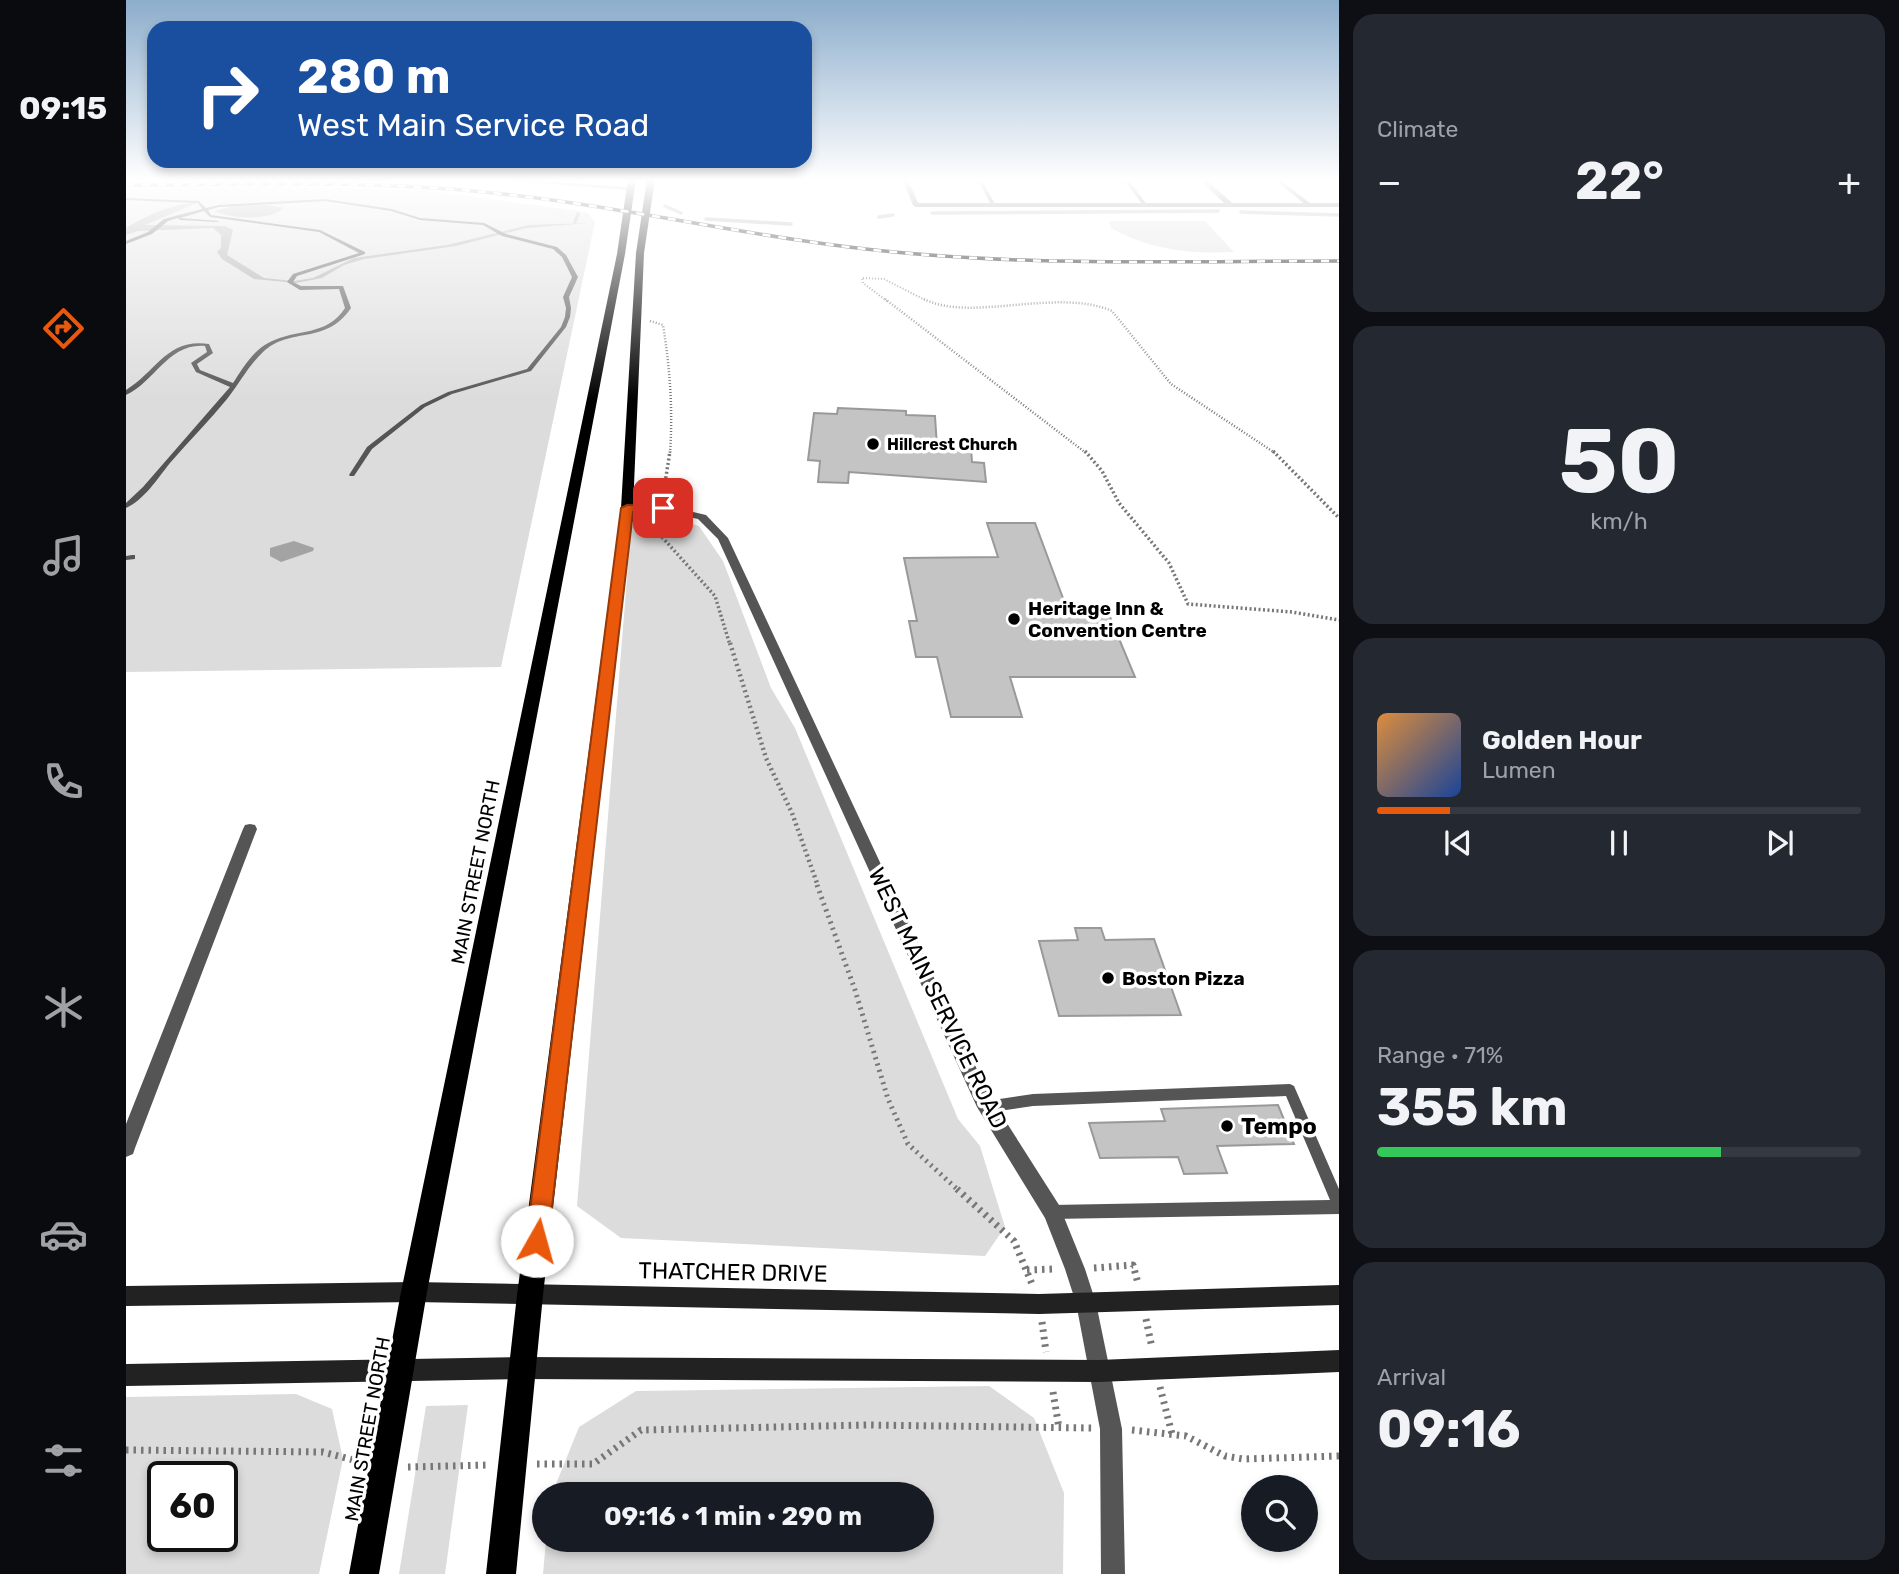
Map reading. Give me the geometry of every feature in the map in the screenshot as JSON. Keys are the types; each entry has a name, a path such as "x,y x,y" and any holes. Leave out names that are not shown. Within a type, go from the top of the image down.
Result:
{"main road":[{"name":"MAIN STREET NORTH","path":"364,1574 414,1292 621,252"},
{"path":"501,1574 530,1295 627,508 640,252"},
{"name":"THATCHER DRIVE","path":"126,1296 414,1292 1039,1304 1339,1295"},
{"path":"126,1375 523,1368 1099,1371 1339,1361"}],"street":[{"name":"WEST MAIN SERVICE ROAD","path":"627,508 663,508 702,517 723,538 986,1107 1052,1212 1086,1303 1111,1429 1113,1574"},
{"path":"126,1148 250,829"}],"lane":[{"path":"126,506 135,500 174,455 189,442 234,386 251,360 267,345 335,324 343,318 348,308 341,287 300,288 290,282 300,273 362,252"},
{"path":"352,475 369,447 424,406 450,393 529,370 537,356 566,326 570,305 566,297 575,277 560,252"},
{"path":"126,393 141,386 176,349 199,343 207,345 210,353 194,363 198,371 234,386"},
{"path":"986,1107 1033,1100 1290,1090 1339,1206 1052,1212"}],"path":[{"path":"1339,519 1274,452 1171,384 1112,311 1098,305 1070,302 980,306 933,304 884,279 862,278 863,283 1063,430 1080,446 1102,471 1119,503 1169,564 1188,604 1292,612 1339,620"},
{"path":"636,316 663,325 668,345 673,414 662,537 715,596 766,758 792,813 855,990 888,1099 908,1144 1014,1241 1039,1304"},
{"path":"126,1450 323,1452 383,1468 593,1464 641,1430 868,1425 1111,1429 1186,1436 1225,1456 1339,1456"}],"shaded area":[{"path":"126,252 589,252 501,667 126,672"},
{"path":"217,252 228,252 227,255 264,278 294,281 313,278 354,258 410,252 364,259 344,265 322,278 296,283 254,279 222,259"},
{"path":"658,514 699,526 723,561 771,688 795,728 958,1119 980,1146 1005,1227 985,1256 621,1238 577,1206 631,527 638,518"},
{"path":"294,541 314,548 313,551 281,562 270,556 270,548"},
{"path":"989,1386 1034,1418 1064,1493 1063,1574 543,1574 545,1552 934,1552 934,1482 557,1482 579,1427 636,1391"},
{"path":"296,1394 332,1409 343,1459 319,1574 126,1574 126,1397"},
{"path":"468,1405 445,1574 399,1574 426,1406"}],"building":[{"name":"Hillcrest Church","path":"838,408 906,411 906,415 935,416 937,447 971,448 972,462 984,463 986,482 849,472 848,483 818,482 820,461 808,460 814,413 837,414"},
{"name":"Heritage Inn & Convention Centre","path":"987,523 1035,523 1070,617 1110,617 1135,677 1010,677 1022,717 951,717 937,657 916,657 909,621 917,621 904,558 998,557"},
{"name":"Boston Pizza","path":"1075,928 1101,928 1105,940 1154,939 1181,1015 1059,1016 1039,941 1078,940"},
{"name":"Tempo","path":"1278,1105 1294,1144 1217,1146 1227,1173 1184,1174 1178,1157 1100,1158 1089,1123 1165,1121 1161,1109"}],"railway":[{"path":"899,252 1013,260 1339,261"}],"place":[{"name":"Hillcrest Church","path":"873,444"},
{"name":"Heritage Inn & Convention Centre","path":"1014,619"},
{"name":"Boston Pizza","path":"1108,978"},
{"name":"Tempo","path":"1227,1126"}],"route":[{"path":"537,1241 627,508 663,508"}]}
